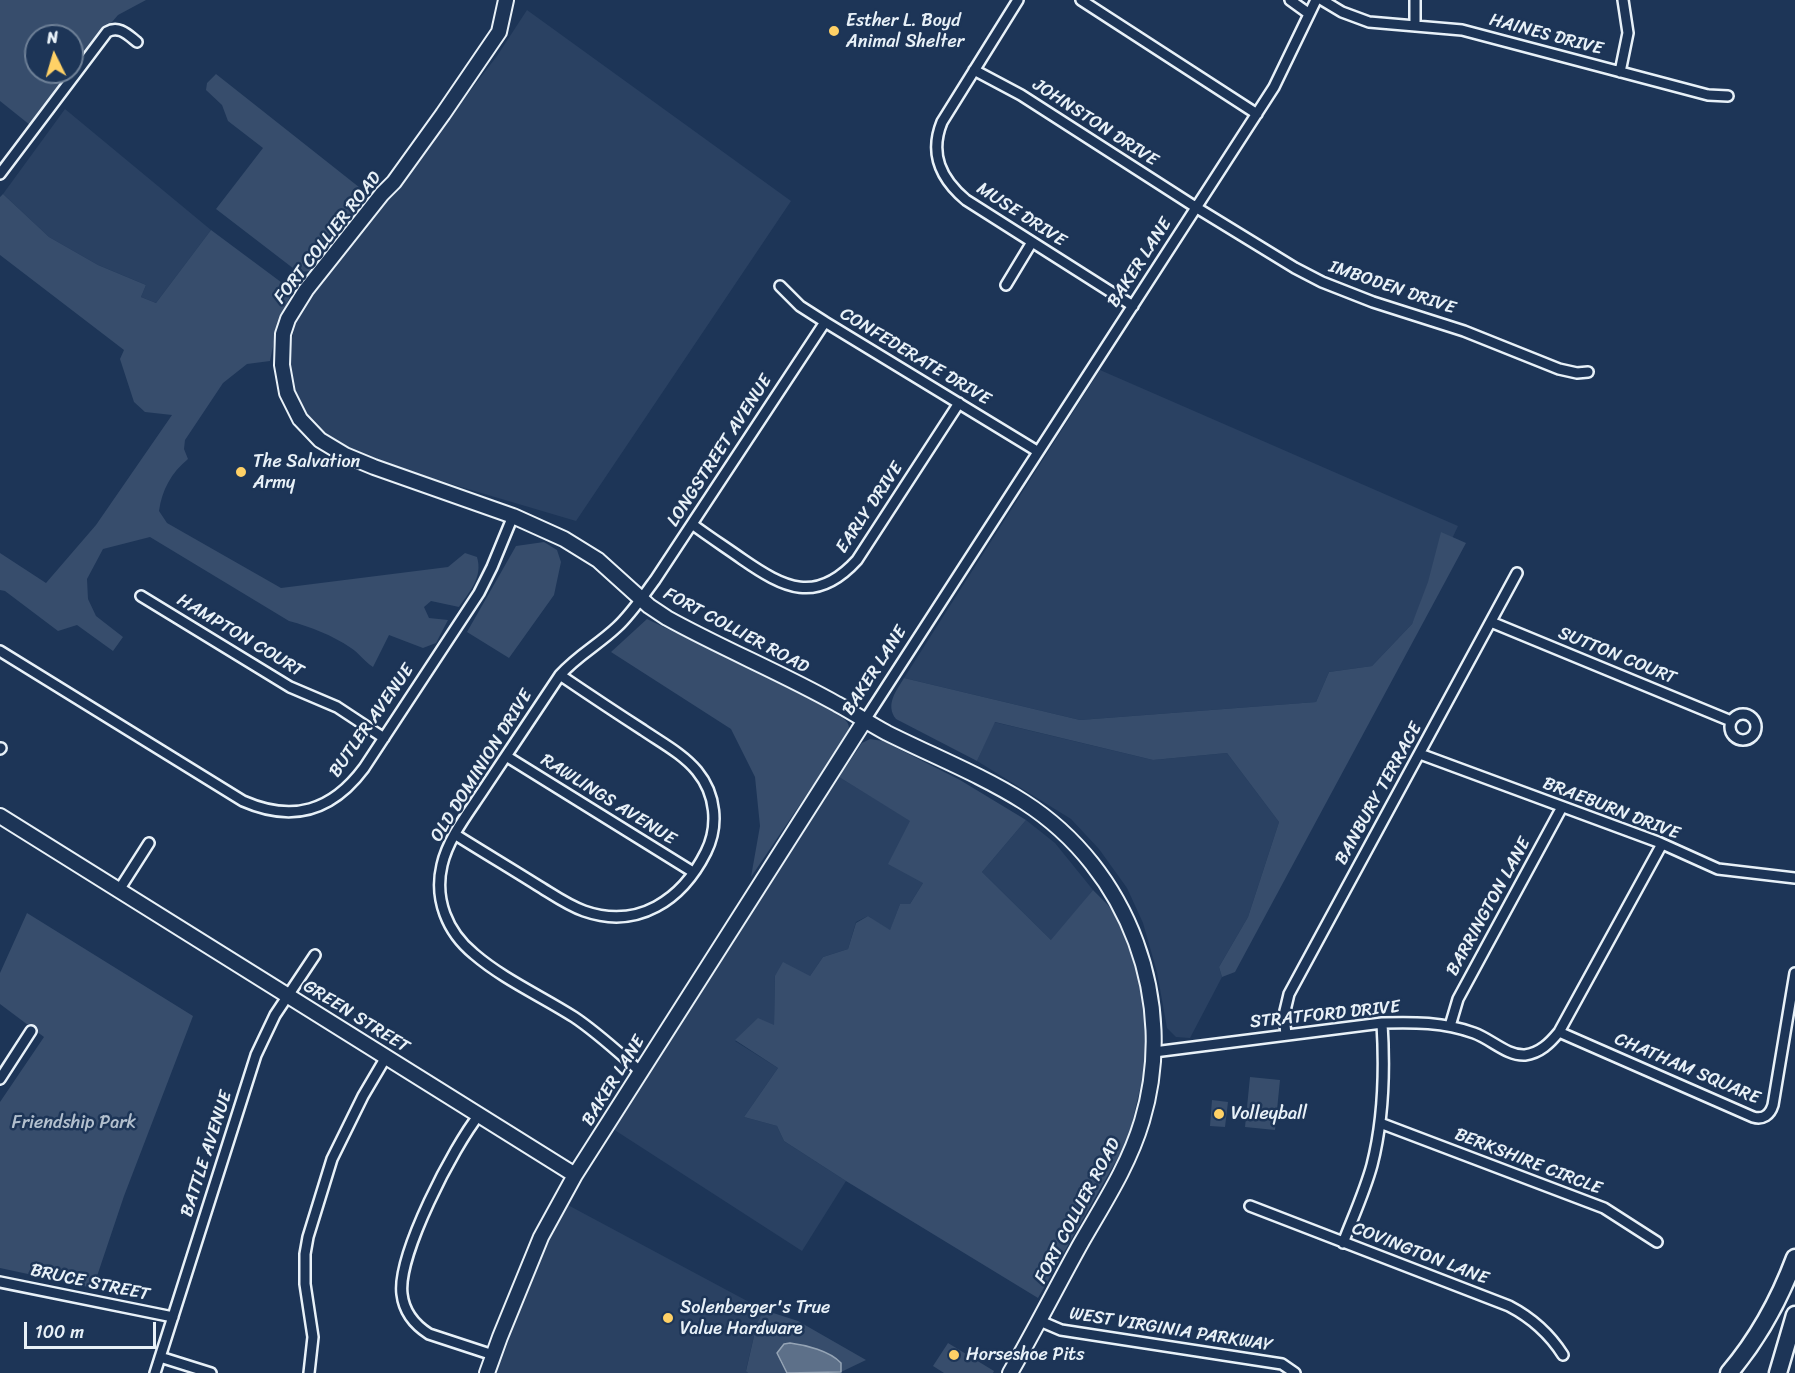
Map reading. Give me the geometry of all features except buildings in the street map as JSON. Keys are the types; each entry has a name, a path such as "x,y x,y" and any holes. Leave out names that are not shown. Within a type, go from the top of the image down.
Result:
{"highway":[{"path":"1729,1373 1752,1342 1770,1311 1795,1258"},
{"path":"1778,1373 1795,1315"}],"street":[{"name":"FORT COLLIER ROAD","path":"506,0 498,32 443,114 394,182 294,308 283,334 282,365 285,386 294,409 309,430 332,448 374,467 513,516 582,548 605,565 641,599 683,627 837,704 1024,802 1056,826 1084,854 1118,902 1139,948 1150,992 1154,1052 1145,1109 1132,1150 1121,1174 1010,1373"},
{"name":"MUSE DRIVE","path":"1018,0 942,122 938,132 936,154 938,164 948,182 966,200 1133,306"},
{"path":"1081,0 1257,114"},
{"path":"1290,0 1308,13"},
{"name":"BAKER LANE","path":"487,1373 548,1222 575,1175 1037,451 1257,114 1274,87 1316,0"},
{"name":"HAINES DRIVE","path":"1322,0 1355,18 1388,25 1462,30 1708,96 1728,96"},
{"path":"1415,0 1415,26"},
{"path":"1620,72 1627,47 1628,33 1623,0"},
{"path":"0,174 107,32 122,30 137,42"},
{"name":"JOHNSTON DRIVE","path":"974,70 1021,95 1197,208"},
{"name":"IMBODEN DRIVE","path":"1197,208 1295,268 1345,292 1464,331 1559,369 1577,373 1588,372"},
{"path":"1006,285 1032,242"},
{"name":"CONFEDERATE DRIVE","path":"780,286 800,306 1037,451"},
{"name":"LONGSTREET AVENUE","path":"641,599 825,322"},
{"name":"EARLY DRIVE","path":"692,524 778,583 803,588 829,582 849,569 857,560 959,403"},
{"name":"BUTLER AVENUE","path":"0,651 243,801 269,810 305,811 331,801 354,782 479,593 513,516"},
{"name":"BANBURY TERRACE","path":"1286,1035 1284,1015 1289,994 1517,573"},
{"name":"HAMPTON COURT","path":"141,596 290,687 338,707 384,738"},
{"name":"OLD DOMINION DRIVE","path":"641,599 618,626 574,660 560,675 446,851 442,864 440,891 446,917 459,940 487,964 591,1029 641,1072"},
{"name":"SUTTON COURT","path":"1491,622 1731,721"},
{"path":"456,835 570,905 594,914 623,916 648,912 678,892 705,854 714,827 712,801 703,779 679,754 560,675"},
{"name":"BRAEBURN DRIVE","path":"1420,754 1662,844 1718,869 1795,878"},
{"name":"RAWLINGS AVENUE","path":"506,756 693,872"},
{"name":"BARRINGTON LANE","path":"1450,1026 1458,999 1562,807"},
{"name":"GREEN STREET","path":"0,816 575,1175"},
{"path":"118,890 149,843"},
{"name":"STRATFORD DRIVE","path":"1154,1052 1382,1023 1408,1022 1450,1026 1476,1033 1509,1052 1524,1055 1544,1048 1559,1032 1662,844"},
{"name":"BATTLE AVENUE","path":"154,1373 254,1060 264,1036 315,955"},
{"name":"CHATHAM SQUARE","path":"1559,1032 1753,1117 1761,1118 1769,1114 1773,1105 1795,973"},
{"path":"1343,1243 1371,1167 1380,1124 1384,1076 1382,1023"},
{"path":"0,1079 31,1031"},
{"path":"309,1373 314,1337 305,1284 305,1254 308,1237 332,1159 363,1096 386,1057"},
{"path":"479,1114 426,1208 406,1266 402,1293 408,1314 420,1329 493,1355"},
{"name":"BERKSHIRE CIRCLE","path":"1380,1124 1604,1208 1657,1242"},
{"name":"COVINGTON LANE","path":"1250,1206 1509,1306 1539,1326 1563,1355"},
{"name":"BRUCE STREET","path":"0,1282 172,1317"},
{"name":"WEST VIRGINIA PARKWAY","path":"1040,1321 1060,1330 1282,1364 1295,1373"},
{"path":"160,1357 211,1373"}],"shaded area":[{"path":"527,10 791,201 576,521 390,466 333,440 307,415 291,383 288,356 297,316 497,56"},
{"path":"65,109 211,230 156,303 141,297 146,285 98,265 49,237 3,194"},
{"path":"1100,370 1458,526 1412,624 1372,666 1329,672 1316,702 1080,720 904,678"},
{"path":"994,722 1153,760 1227,753 1279,822 1248,917 1219,967 1222,977 1190,1038 1176,1037 1167,1028 1157,972 1143,923 1127,888 1099,849 1071,819 977,761"},
{"path":"839,777 911,821 923,883 910,904 900,904 890,931 868,916 856,922 848,949 823,957 810,976 775,976 774,1026 735,1041 778,1068 744,1117 777,1126 784,1141 846,1181 802,1251 613,1129"},
{"path":"1026,820 1055,843 1093,890 1052,941 982,872"},
{"path":"566,1204 764,1310 757,1323 746,1370 748,1373 496,1373 552,1230"},
{"path":"790,1343 831,1355 841,1363 841,1372 787,1373 777,1353 784,1344"}],"green space":[{"path":"0,0 146,0 118,15 84,55 84,24 24,24 24,84 60,84 30,125 0,101"},
{"path":"216,74 369,195 313,271 298,272 216,209 263,148 228,121 222,105 206,90 207,83"},
{"path":"3,194 49,237 98,265 146,285 141,297 156,303 211,230 293,291 279,325 270,361 247,364 223,383 185,440 184,449 188,459 168,482 159,511 167,523 281,588 448,567 465,553 477,557 477,577 459,607 431,601 424,607 429,618 448,620 436,643 423,648 389,635 373,667 344,643 289,621 150,537 103,549 87,579 88,599 96,616 123,637 113,651 77,625 58,631 5,591 0,590 0,553 46,583 96,525 172,415 145,412 134,402 120,359 124,350 0,255 0,197"},
{"path":"1441,532 1466,543 1235,972 1222,977 1219,967 1248,917 1279,822 1227,753 1153,760 995,722 977,761 896,719 891,709 893,698 904,678 1080,720 1316,702 1329,672 1372,666 1412,624 1428,582"},
{"path":"544,542 557,550 561,562 554,595 509,658 467,632 516,546"},
{"path":"647,619 793,689 843,718 848,724 847,735 751,877 760,826 755,777 731,729 611,652"},
{"path":"870,739 883,741 960,780 1026,820 982,872 1051,940 1093,890 1108,905 1120,923 1138,975 1146,1042 1143,1076 1128,1140 1038,1298 784,1141 777,1126 744,1117 778,1068 735,1040 758,1018 774,1025 775,976 783,962 810,976 823,957 848,949 856,923 868,916 890,930 900,904 910,904 923,883 888,864 910,821 839,777 862,743"},
{"name":"Friendship Park","path":"27,913 193,1016 124,1196 93,1288 0,1268 0,1102 44,1037 0,1004 0,973"},
{"path":"1250,1077 1280,1080 1275,1130 1245,1127"},
{"name":"Volleyball","path":"1212,1100 1228,1102 1225,1127 1210,1126"},
{"path":"764,1310 798,1321 866,1360 841,1372 841,1363 780,1361 787,1373 748,1373 746,1371 757,1323"},
{"name":"Horseshoe Pits","path":"948,1343 994,1371 993,1373 944,1373 933,1366"}],"place":[{"name":"Esther L. Boyd Animal Shelter","path":"834,31"},
{"name":"The Salvation Army","path":"241,472"},
{"name":"Volleyball","path":"1219,1114"},
{"name":"Solenberger's True Value Hardware","path":"668,1318"},
{"name":"Horseshoe Pits","path":"954,1355"}]}
